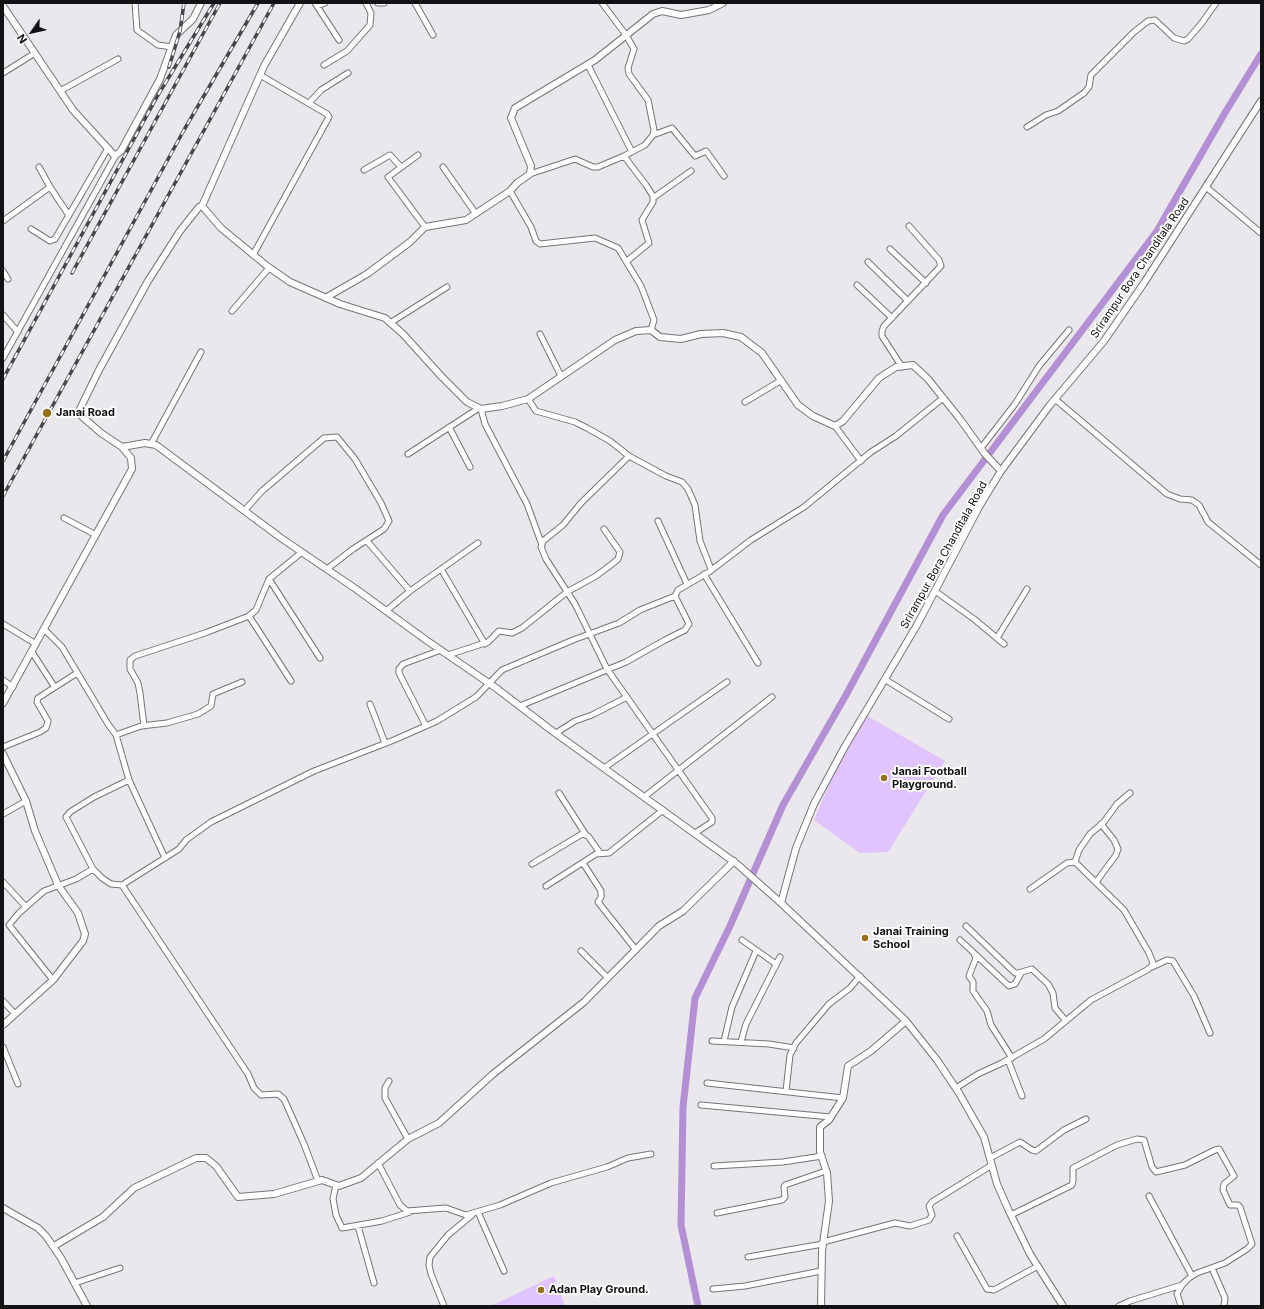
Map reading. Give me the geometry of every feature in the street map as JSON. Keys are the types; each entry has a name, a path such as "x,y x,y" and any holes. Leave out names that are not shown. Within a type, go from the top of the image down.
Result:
{"street":[{"path":"135,3 137,30 158,45 172,47"},
{"path":"3,358 116,156 121,151 160,79 176,35 193,19 201,3"},
{"path":"3,703 132,469 131,458 122,447 100,434 78,413 99,370 148,281 180,230 199,207 202,206 260,75 300,3"},
{"path":"325,3 316,5 339,40"},
{"path":"324,65 347,51 370,25 371,13 366,3"},
{"path":"378,3 384,3"},
{"path":"415,3 433,35"},
{"path":"327,297 367,274 410,242 425,227 439,223 466,220 510,191 517,183 530,174 568,160 580,160 593,167 624,156 645,145 653,135 654,130 648,100 629,74 628,68 634,49 626,35 602,3"},
{"path":"530,174 531,166 511,118 512,112 523,102 553,87 588,65 612,48 626,35 654,14 662,11 681,15 709,10 722,3"},
{"path":"1027,127 1046,115 1058,111 1084,93 1089,88 1091,75 1134,32 1148,21 1155,20 1174,38 1184,41 1188,39 1201,24 1216,3"},
{"path":"3,6 73,110 116,156"},
{"path":"3,73 35,54"},
{"path":"60,91 118,59"},
{"path":"588,65 632,152"},
{"path":"309,103 321,90 348,73"},
{"path":"253,255 328,120 327,114 260,75"},
{"name":"Srirampur Bora Chanditala Road","path":"781,903 796,848 814,804 844,748 886,680 960,541 1001,471 1055,399 1104,341 1261,101"},
{"path":"653,135 672,128 694,156 706,151 724,176"},
{"path":"31,229 53,241 60,232 68,214 108,148"},
{"path":"364,170 390,155 401,168"},
{"path":"418,155 389,175 388,179 425,227"},
{"path":"624,156 646,185 653,198 652,204 642,220 649,243 627,261"},
{"path":"39,167 68,214"},
{"path":"443,167 476,214"},
{"path":"653,198 691,170"},
{"path":"3,221 50,187"},
{"path":"1206,187 1261,232"},
{"path":"510,191 531,227 536,241 540,244 595,238 618,248 641,286 654,320 651,330"},
{"path":"202,206 214,222 253,255 290,282 340,304 385,318 467,402 480,409 485,424 527,504 546,558 567,592 607,669 712,818 712,822 696,833"},
{"path":"902,367 882,336 884,326 940,268 940,263 909,226"},
{"path":"890,248 926,284"},
{"path":"868,262 908,301"},
{"path":"232,311 270,268"},
{"path":"3,271 8,279"},
{"path":"858,285 892,318"},
{"path":"390,323 447,287"},
{"path":"3,315 18,332"},
{"path":"408,454 480,409 502,406 528,399 615,340 636,331 651,330 660,337 681,339 701,334 723,333 741,337 762,353 798,405 813,416 835,426 861,461"},
{"path":"980,448 1015,404 1039,366 1069,330"},
{"path":"540,334 562,376"},
{"path":"150,444 201,352"},
{"path":"835,426 844,421 879,378 896,367 913,365 943,398 980,448 1001,471"},
{"path":"745,402 780,381"},
{"path":"130,780 94,797 70,812 66,817 66,821 93,869 111,884 122,885 179,849 186,840 210,822 314,771 426,726 476,697 502,670 619,623 640,610 675,596 678,590 704,574 751,540 804,507 943,398"},
{"path":"528,399 536,411 575,422 610,441 630,456 666,476 682,482 688,489 695,505 704,554 711,569"},
{"path":"1055,399 1167,494 1180,499 1192,500 1196,502 1208,522 1261,565"},
{"path":"449,427 470,467"},
{"path":"244,511 262,491 324,438 337,437 355,459 381,503 389,520 384,529 353,549 327,569"},
{"path":"122,447 145,443 156,445 244,511 490,684 644,797 696,833 734,861 781,903 860,976 906,1022 937,1060 956,1088 984,1137 997,1184 1011,1215 1038,1266 1062,1306"},
{"path":"542,545 543,541 563,525 581,503 630,456"},
{"path":"64,518 96,535"},
{"path":"658,521 687,584"},
{"path":"448,655 485,644 499,631 509,634 522,628 567,592 596,576 612,564 620,556 619,548 604,529"},
{"path":"367,541 410,591"},
{"path":"386,611 410,591 478,543"},
{"path":"144,726 138,683 130,669 130,660 135,656 205,633 249,616 256,610 269,579 302,552"},
{"path":"441,569 485,644"},
{"path":"704,574 758,663"},
{"path":"269,579 320,658"},
{"path":"997,638 1027,589"},
{"path":"934,591 974,619 1004,644"},
{"path":"520,706 626,662 685,630 689,624 675,596"},
{"path":"249,616 291,681"},
{"path":"3,624 36,644"},
{"path":"44,629 62,647 116,735 130,780 165,858"},
{"path":"426,726 399,673 399,669 403,664 441,650"},
{"path":"32,652 54,686"},
{"path":"3,747 40,732 46,728 48,721 37,700 54,686 77,673"},
{"path":"3,680 13,687"},
{"path":"886,680 949,719"},
{"path":"116,735 144,726 167,723 198,714 211,706 213,694 242,682"},
{"path":"604,768 727,682"},
{"path":"556,733 575,721 592,715 627,697"},
{"path":"644,797 677,769 772,697"},
{"path":"370,704 385,743"},
{"path":"3,754 26,801 34,831 58,885 78,913 85,934 83,941 53,980 3,1025"},
{"path":"558,793 600,853"},
{"path":"1075,862 1083,844 1116,804 1130,793"},
{"path":"3,814 26,801"},
{"path":"546,886 600,853 609,854 663,810"},
{"path":"1096,882 1116,855 1118,848 1114,840 1101,824"},
{"path":"532,864 582,834 586,835"},
{"path":"54,1246 103,1216 134,1188 196,1158 206,1158 216,1166 238,1197 274,1194 322,1180 336,1186 361,1178 408,1139 439,1123 493,1074 584,1002 659,926 683,911 697,899 734,861"},
{"path":"1075,862 1128,916 1152,959 1153,963 1151,967"},
{"path":"1030,890 1067,863 1075,862"},
{"path":"583,863 601,891 601,898 598,902 636,950"},
{"path":"53,980 9,925 44,891 76,880 93,869"},
{"path":"3,882 26,907"},
{"path":"122,885 248,1074 254,1088 261,1095 278,1094 284,1099 304,1144 318,1181"},
{"path":"966,926 1015,972 1020,973 1032,969 1048,984 1053,993 1055,1008 1066,1021"},
{"path":"742,940 776,964"},
{"path":"960,940 1009,986 1015,984 1020,973"},
{"path":"581,950 608,978"},
{"path":"724,1041 732,1008 756,951"},
{"path":"975,954 976,961 968,976 972,982 973,992 985,1007 992,1025 1010,1059 1022,1096"},
{"path":"740,1042 746,1024 780,957"},
{"path":"956,1088 978,1074 1010,1059 1044,1038 1091,1000 1151,967 1167,960 1173,961 1194,996 1210,1033"},
{"path":"786,1091 790,1055 794,1048 824,1009 850,988 860,976"},
{"path":"3,1001 15,1014"},
{"path":"821,1306 823,1243 829,1201 826,1171 819,1135 820,1127 831,1117 843,1098 847,1071 852,1062 871,1051 906,1022"},
{"path":"712,1041 740,1042 794,1048"},
{"path":"3,1047 18,1084"},
{"path":"389,1081 385,1088 385,1098 408,1139"},
{"path":"706,1083 843,1098"},
{"path":"701,1105 831,1117"},
{"path":"990,1158 1020,1142 1032,1150 1036,1150 1064,1130 1086,1119"},
{"path":"1011,1215 1072,1185 1073,1168 1114,1146 1137,1139 1144,1140 1152,1167 1156,1172 1185,1165 1214,1150 1219,1149 1234,1178 1224,1184 1223,1190 1230,1205 1238,1205 1240,1207 1252,1244 1240,1254 1192,1276 1182,1285 1177,1294 1181,1306"},
{"path":"336,1186 333,1199 338,1224 343,1228 382,1221 410,1212 446,1208 466,1215 476,1213 551,1183 608,1167 628,1158 651,1154"},
{"path":"714,1166 783,1162 822,1156"},
{"path":"378,1163 400,1205 410,1212"},
{"path":"748,1257 823,1243 895,1223 910,1226 929,1220 932,1215 929,1206 932,1202 992,1165"},
{"path":"717,1213 782,1200 785,1196 785,1185 826,1171"},
{"path":"1149,1196 1192,1276"},
{"path":"3,1208 38,1228 54,1246 87,1306"},
{"path":"476,1213 504,1271"},
{"path":"444,1306 431,1274 429,1265 430,1257 448,1235 476,1213"},
{"path":"358,1226 374,1283"},
{"path":"957,1236 987,1288 994,1290 1038,1266"},
{"path":"75,1283 120,1268"},
{"path":"1212,1268 1225,1298 1224,1306"},
{"path":"713,1289 744,1286 821,1271"},
{"path":"1119,1306 1130,1301 1182,1285"}],"shaded area":[{"name":"Janai Football Playground.","path":"864,714 945,761 888,852 860,853 814,820 844,750"},
{"name":"Adan Play Ground.","path":"554,1276 565,1306 493,1306 493,1305"}],"waterway":[{"path":"698,1306 681,1225 683,1107 695,998 730,926 783,805 846,695 943,515 1157,231 1226,111 1261,54"}],"railway":[{"path":"169,67 180,31 184,3"},
{"path":"3,379 158,95 214,3"},
{"path":"72,273 220,3"},
{"path":"3,461 184,130 258,3"},
{"path":"3,496 274,3"}],"place":[{"name":"Janai Road","path":"47,413"},
{"name":"Janai Football Playground.","path":"884,778"},
{"name":"Janai Training School","path":"865,938"},
{"name":"Adan Play Ground.","path":"541,1290"}]}
